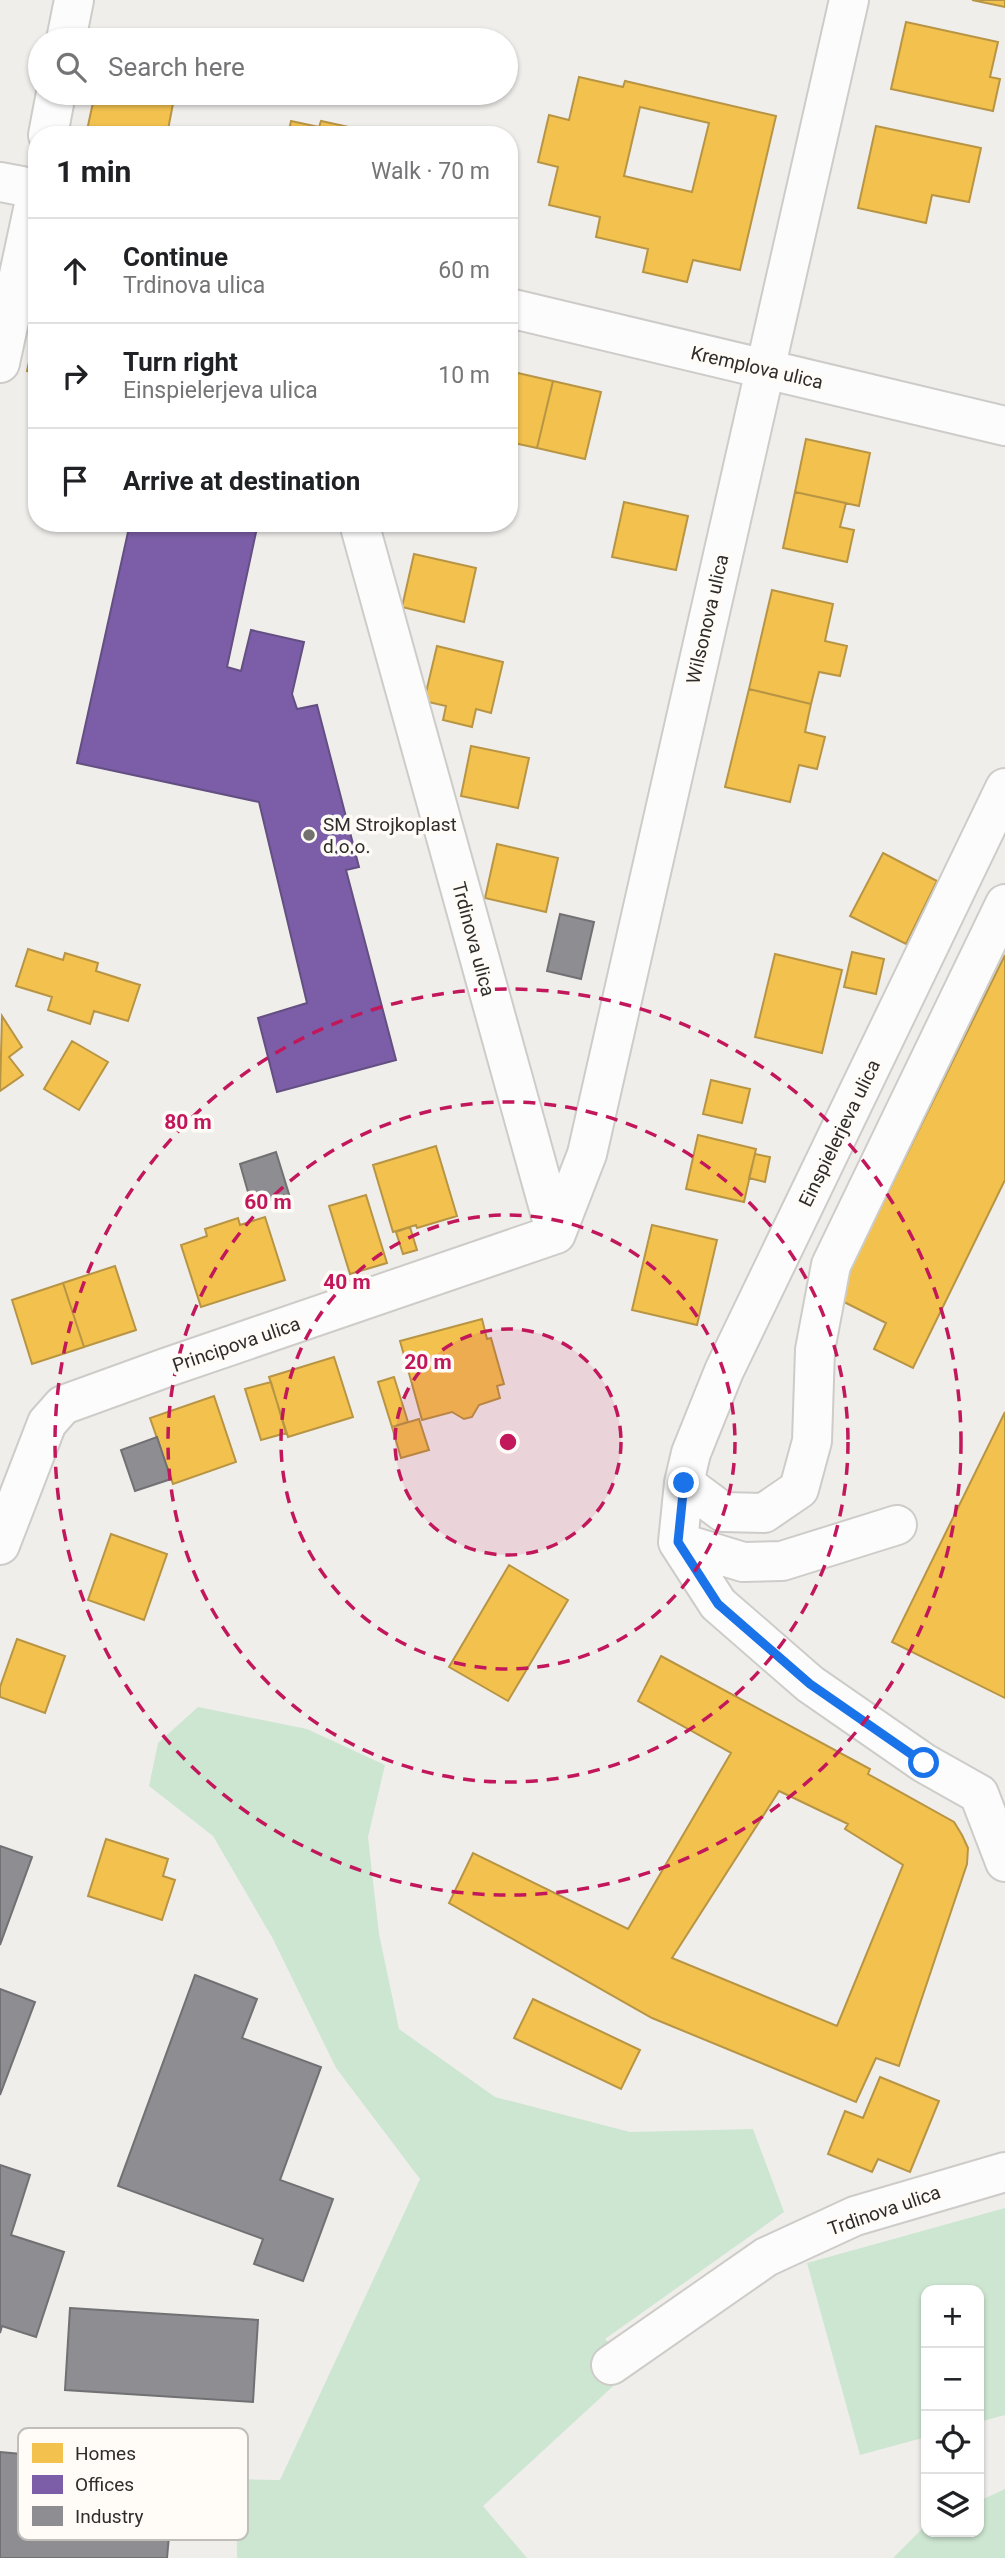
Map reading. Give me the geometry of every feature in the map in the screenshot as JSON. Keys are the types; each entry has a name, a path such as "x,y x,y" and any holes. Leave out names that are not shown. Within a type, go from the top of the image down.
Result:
{"street":[{"path":"68,28 74,0"},
{"name":"Wilsonova ulica","path":"556,1234 587,1154 849,0"},
{"path":"50,126 54,105"},
{"path":"0,182 28,188"},
{"path":"0,363 28,232"},
{"name":"Kremplova ulica","path":"518,311 1005,426"},
{"name":"Trdinova ulica","path":"361,532 556,1234"},
{"name":"Einspielerjeva ulica","path":"678,1542 684,1483 691,1453 724,1371 1005,788"},
{"path":"684,1483 723,1512 764,1513 799,1489 812,1441 815,1350 831,1265 1005,904"},
{"name":"Principova ulica","path":"0,1545 47,1423 63,1405 556,1234"},
{"path":"678,1542 743,1562 782,1561 897,1525"},
{"path":"678,1542 718,1604 810,1684 924,1763 992,1786 1005,1862"},
{"name":"Trdinova ulica","path":"611,2365 766,2257 855,2216 1005,2172"}],"green space":[{"path":"198,1707 307,1729 385,1765 368,1837 379,1934 399,2029 495,2097 630,2132 753,2129 784,2212 605,2339 635,2366 483,2506 527,2558 237,2558 237,2540 248,2540 248,2479 280,2480 420,2179 336,2068 273,1939 213,1836 149,1786 158,1743"},
{"path":"1005,2208 1005,2415 984,2421 984,2285 921,2285 921,2438 860,2455 807,2263"},
{"path":"1005,2489 1005,2558 893,2558 921,2530 921,2537 984,2537 984,2499"}],"building: Homes":[{"path":"972,0 1005,0 1005,7"},
{"path":"906,22 998,42 990,77 1000,79 993,111 891,89"},
{"path":"579,77 623,87 625,81 776,116 740,270 693,260 687,282 643,272 648,249 596,237 600,217 549,205 558,167 538,162 549,115 569,120","holes":["640,107 709,123 692,192 624,176"]},
{"path":"92,105 173,105 169,126 88,126"},
{"path":"291,121 314,126 290,126"},
{"path":"321,121 344,126 319,126"},
{"path":"876,126 981,148 969,202 932,195 926,223 858,208"},
{"path":"518,373 553,381 537,448 518,444"},
{"path":"553,381 601,392 585,459 537,448"},
{"path":"806,439 870,453 859,506 795,492"},
{"path":"795,492 846,503 840,527 854,530 847,562 783,548"},
{"path":"624,502 688,516 676,570 612,557"},
{"path":"414,554 476,568 464,622 402,607"},
{"path":"772,590 833,604 825,641 847,646 840,676 819,672 811,704 749,689"},
{"path":"437,646 503,662 491,713 476,709 472,727 443,720 446,706 424,701"},
{"path":"749,689 811,704 805,732 825,737 817,769 799,765 790,802 725,787"},
{"path":"471,746 529,758 518,808 461,796"},
{"path":"497,844 558,858 546,912 485,898"},
{"path":"883,853 937,881 906,944 850,916"},
{"path":"28,949 63,960 65,953 98,963 96,971 140,985 128,1021 94,1011 90,1024 48,1010 52,997 16,986"},
{"path":"852,952 884,959 876,994 844,987"},
{"path":"775,954 842,970 822,1053 755,1037"},
{"path":"1005,955 1005,1180 913,1368 874,1349 886,1323 836,1298"},
{"path":"2,1016 22,1047 9,1057 23,1075 0,1091"},
{"path":"72,1041 108,1062 79,1110 44,1089"},
{"path":"711,1080 750,1089 742,1123 703,1114"},
{"path":"698,1135 756,1149 744,1202 686,1189"},
{"path":"436,1146 457,1216 393,1232 373,1165"},
{"path":"755,1154 770,1157 765,1182 749,1178"},
{"path":"366,1195 387,1263 350,1274 329,1206"},
{"path":"265,1217 285,1280 201,1307 181,1245 207,1236 205,1229 238,1218 240,1225"},
{"path":"652,1225 717,1240 697,1325 632,1310"},
{"path":"410,1227 417,1250 403,1254 396,1232"},
{"path":"115,1266 136,1330 84,1347 63,1283"},
{"path":"63,1283 84,1347 32,1364 12,1300"},
{"path":"482,1319 487,1339 491,1338 504,1384 497,1386 500,1398 479,1405 472,1417 464,1419 452,1412 422,1420 400,1341"},
{"path":"334,1357 353,1417 288,1437 269,1377"},
{"path":"394,1377 408,1422 392,1427 378,1382"},
{"path":"271,1382 286,1433 261,1440 245,1389"},
{"path":"214,1396 236,1462 173,1484 150,1418"},
{"path":"1005,1412 1005,1698 892,1642"},
{"path":"419,1419 429,1450 401,1458 392,1427"},
{"path":"111,1534 167,1554 144,1620 88,1600"},
{"path":"509,1565 568,1600 508,1701 449,1667"},
{"path":"17,1639 65,1656 45,1713 0,1697 0,1687"},
{"path":"661,1656 870,1769 868,1774 954,1822 962,1835 968,1848 967,1864 899,2066 876,2058 856,2102 652,2018 449,1903 473,1853 628,1929 731,1753 638,1701","holes":["779,1791 848,1824 845,1829 903,1865 837,2026 672,1958"]},
{"path":"106,1839 168,1859 163,1876 175,1880 162,1920 88,1896"},
{"path":"533,1999 640,2050 621,2089 514,2038"},
{"path":"880,2077 939,2101 910,2172 878,2159 872,2172 828,2154 845,2111 863,2118"}],"building: Offices":[{"name":"SM Strojkoplast d.o.o.","path":"128,532 256,532 227,667 241,671 251,630 304,642 292,694 297,709 317,705 359,867 346,870 396,1060 277,1092 258,1018 307,1003 259,802 77,763"}],"building: Industry":[{"path":"560,914 594,922 581,979 547,971"},
{"path":"276,1152 289,1194 252,1206 240,1164"},
{"path":"157,1437 171,1479 135,1491 121,1450"},
{"path":"0,1846 32,1857 0,1945"},
{"path":"195,1975 257,1999 242,2038 321,2067 280,2180 333,2199 303,2281 254,2264 263,2239 118,2186"},
{"path":"0,1989 35,2002 0,2095"},
{"path":"0,2165 30,2175 11,2235 64,2252 36,2337 2,2326 0,2333"},
{"path":"70,2308 258,2320 253,2402 65,2390"},
{"path":"0,2452 18,2454 18,2540 169,2540 167,2558 0,2558"}],"place":[{"name":"SM Strojkoplast d.o.o.","path":"309,835"}],"route":[{"path":"684,1483 678,1542 718,1604 810,1684 924,1763"}]}
